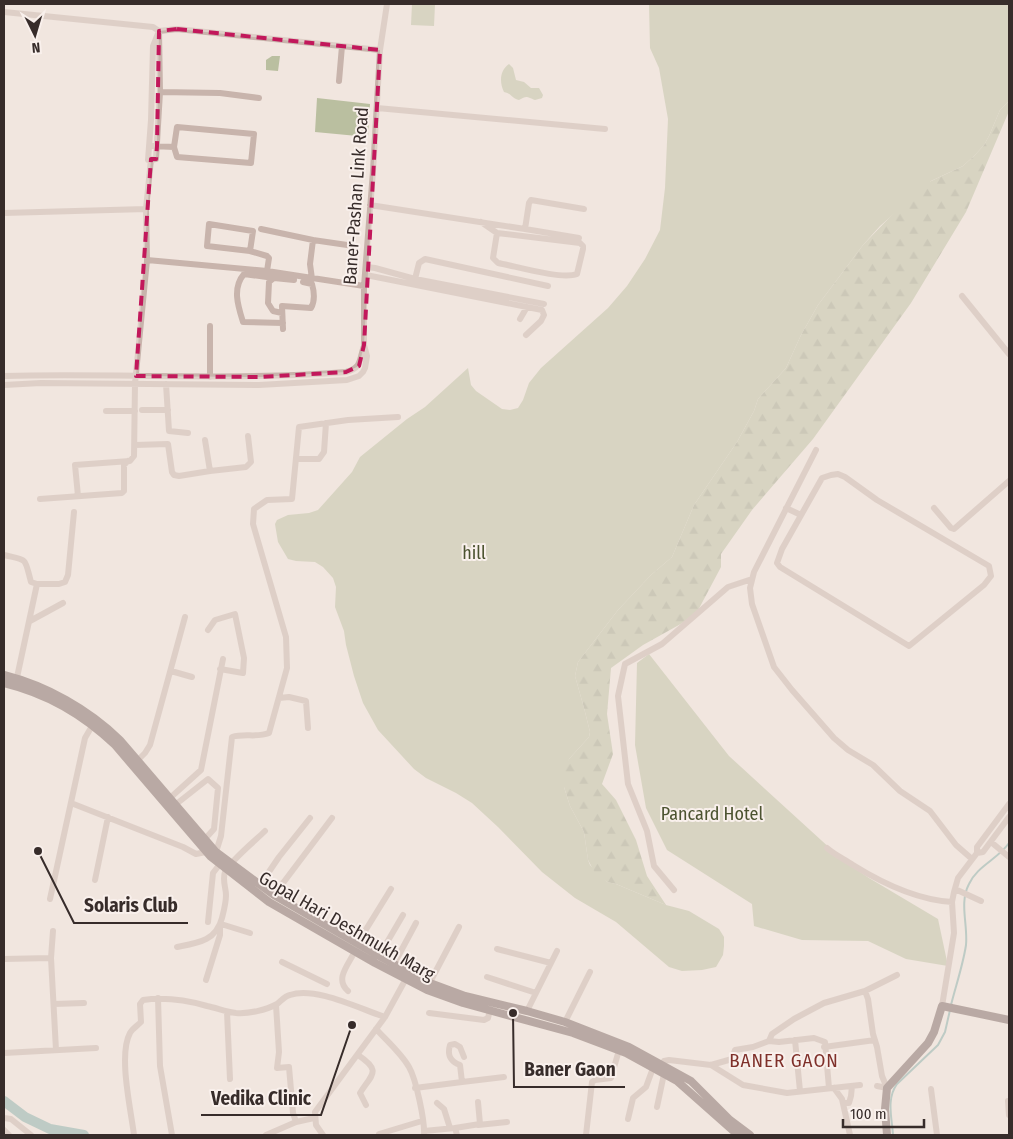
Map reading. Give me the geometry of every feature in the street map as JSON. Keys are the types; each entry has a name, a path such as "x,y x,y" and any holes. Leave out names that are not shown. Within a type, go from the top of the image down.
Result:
{"main road":[{"path":"4,675 16,683"},
{"path":"4,683 16,683"},
{"name":"Gopal Hari Deshmukh Marg","path":"16,683 52,700 92,726 115,745 210,854 269,902 457,1002 573,1033 692,1081 739,1133"},
{"name":"Gopal Hari Deshmukh Marg","path":"16,683 55,694 96,720 120,740 205,840 210,854"},
{"name":"Gopal Hari Deshmukh Marg","path":"228,867 260,885 356,947 394,964 407,976"},
{"name":"Gopal Hari Deshmukh Marg","path":"428,987 565,1022 617,1042 660,1069"},
{"path":"887,1135 885,1109 887,1088 928,1043 943,1007 1009,1020"}],"street":[{"name":"Baner-Pashan Link Road","path":"347,380 359,376 365,368 367,356 364,345 364,286 367,268 380,50 386,4"},
{"path":"4,12 116,22 153,27 159,31 177,29 380,50"},
{"path":"151,160 156,159 157,146 160,92 159,31"},
{"path":"40,499 124,492 124,465 133,459 139,411 135,384 146,260 146,209 151,160 148,160 153,46 159,31"},
{"path":"339,81 342,46"},
{"path":"160,92 220,93 244,98 259,98"},
{"path":"377,108 605,129"},
{"path":"177,127 254,134 251,163 177,157 174,147 177,127"},
{"path":"149,146 174,147"},
{"path":"525,229 531,200 584,209"},
{"path":"370,205 579,238"},
{"path":"4,214 146,209"},
{"path":"481,222 497,233 580,243 583,249 577,274 572,276 546,273 498,262 493,258 497,233"},
{"path":"250,251 253,231 208,224 207,246 250,251 267,256 269,258 267,271"},
{"path":"261,229 354,246"},
{"path":"312,279 310,264 313,240"},
{"path":"415,279 419,262 425,259 548,286"},
{"path":"146,260 267,271 364,286"},
{"path":"367,268 375,268 415,279 544,304"},
{"path":"244,274 312,284 314,290 312,308 282,306 282,313 283,326 243,322 237,306 237,288 239,280 244,274"},
{"path":"366,275 542,310 544,315 541,321 526,335"},
{"path":"274,278 268,282 268,304 273,311 282,313"},
{"path":"962,296 1009,354"},
{"path":"520,320 527,307"},
{"path":"210,326 210,377"},
{"path":"4,376 259,377 346,372 354,370 359,366 364,345"},
{"path":"4,385 260,385 347,380 346,372"},
{"path":"166,384 169,432 188,432"},
{"path":"106,411 168,410"},
{"path":"71,803 183,847 196,854 210,854 221,836 232,737 240,734 260,737 269,733 287,668 286,637 253,524 254,509 267,500 292,499 299,427 348,420 398,417"},
{"path":"296,459 319,459 324,452 326,424"},
{"path":"135,445 168,444 172,472 174,475 179,476 246,467 251,462 248,436"},
{"path":"205,440 210,471"},
{"path":"816,450 754,572 750,588 752,604 774,667 792,690 841,744 873,765 900,791 930,811 956,845 974,856"},
{"path":"78,496 75,465 128,461"},
{"path":"831,474 845,476 877,500 989,566 991,576 984,585 909,646 780,567 778,563 782,549 801,515 822,478 831,474"},
{"path":"934,508 954,529 1009,481"},
{"path":"786,508 801,515"},
{"path":"4,555 22,558 25,561 31,582 37,584 59,584 65,582 68,575 74,512"},
{"path":"674,890 654,866 647,831 628,784 618,696 625,664 662,644 728,587 752,579"},
{"path":"16,683 37,584"},
{"path":"30,621 62,603"},
{"path":"208,630 215,620 235,614 244,658 243,673 220,669"},
{"path":"137,761 150,745 186,617"},
{"path":"172,801 201,770 223,659"},
{"path":"171,671 192,677"},
{"path":"279,698 289,697 306,701 308,728"},
{"path":"50,899 85,738 92,726"},
{"path":"172,801 208,779 218,788 214,829 205,840"},
{"path":"981,901 962,892 958,878 974,856 977,847 1009,804"},
{"path":"95,880 108,817"},
{"path":"974,856 984,852 1009,817"},
{"path":"260,885 279,857 310,818"},
{"path":"274,895 332,818"},
{"path":"206,980 220,935 220,925 226,901 224,882 228,867 265,831"},
{"path":"991,842 1007,855"},
{"path":"827,848 866,874 890,885 928,898 952,902"},
{"path":"208,922 213,872 221,862"},
{"path":"348,991 342,985 341,980 356,947 391,890"},
{"path":"943,1007 954,933 952,902 962,892"},
{"path":"378,956 402,915"},
{"path":"394,964 416,923"},
{"path":"220,925 250,934"},
{"path":"177,947 207,940 213,936 220,925"},
{"path":"428,987 459,927"},
{"path":"53,931 51,958 56,1050"},
{"path":"497,949 551,963"},
{"path":"527,1011 557,951"},
{"path":"4,959 51,958"},
{"path":"282,962 327,984"},
{"path":"565,1022 590,972"},
{"path":"323,1135 316,1125 314,1118 318,1107 386,1016 407,976"},
{"path":"769,1041 772,1034 794,1019 824,1003 865,991 897,976"},
{"path":"487,977 536,993"},
{"path":"865,991 882,1076 887,1088"},
{"path":"134,1135 126,1080 126,1048 131,1031 140,1022 141,1002 143,1000 158,998 197,1003 227,1012 244,1013 276,1004 289,995 304,993 322,995 386,1016"},
{"path":"158,998 160,1066 172,1135"},
{"path":"54,1004 84,1003"},
{"path":"276,1004 279,1052 277,1068 289,1067 293,1113 296,1122"},
{"path":"429,1013 484,1020 488,1018 490,1010"},
{"path":"227,1012 230,1079"},
{"path":"376,1029 400,1054 410,1069 424,1133 507,1122"},
{"path":"711,1065 732,1058 734,1050 753,1047 769,1041 779,1042 814,1038 825,1042 824,1047 832,1088 840,1093 844,1103 850,1135"},
{"path":"795,1040 800,1092"},
{"path":"824,1047 875,1040"},
{"path":"462,1082 460,1065 449,1057 450,1045 455,1044 460,1047 464,1057"},
{"path":"4,1053 96,1048"},
{"path":"586,1135 592,1082 611,1078 619,1050"},
{"path":"358,1055 369,1062 373,1068 373,1074 367,1086 360,1093 366,1105"},
{"path":"628,1119 634,1098 646,1087 664,1061 669,1060 711,1065 737,1082 750,1087 788,1093 860,1085"},
{"path":"657,1107 660,1069"},
{"path":"415,1088 504,1077"},
{"path":"844,1103 849,1103 851,1100 852,1086"},
{"path":"877,1086 887,1088"},
{"path":"931,1089 937,1135"},
{"path":"1008,1101 1009,1115"},
{"path":"478,1102 480,1122 478,1125"},
{"path":"437,1103 444,1109 457,1135"},
{"path":"4,1118 11,1119 31,1135"},
{"path":"266,1135 296,1122 314,1118"},
{"path":"379,1134 422,1121"},
{"path":"4,1130 9,1135"}],"highlighted area":[{"path":"177,29 380,50 364,345 359,366 346,372 259,377 136,376 151,159 156,159 157,146 159,31"}],"green space":[{"path":"412,4 435,4 434,26 411,25"},
{"name":"hill","path":"649,4 1009,4 1009,101 1000,110 984,145 963,166 931,181 880,226 863,245 818,305 801,335 786,368 758,399 754,411 737,442 694,505 672,557 651,575 618,610 578,662 575,676 590,732 589,737 569,759 564,787 570,806 584,832 588,860 590,865 607,882 666,905 689,911 719,929 724,937 724,946 723,955 716,967 682,971 669,967 616,922 575,898 542,872 472,803 426,778 414,769 378,730 363,703 354,676 344,631 335,607 336,587 333,578 323,567 315,562 288,559 278,542 275,524 277,520 288,515 318,510 352,472 360,457 425,407 468,368 471,385 476,391 502,409 518,408 529,383 541,368 608,308 627,286 645,259 660,230 665,188 668,119 659,68 650,48"},
{"path":"272,56 280,56 278,71 266,70 266,60"},
{"path":"509,64 513,68 516,80 524,82 531,88 539,88 543,95 542,98 535,100 525,97 519,100 504,92 501,76"},
{"path":"317,98 370,104 368,137 315,132"},
{"path":"1009,101 1009,111 966,212 911,303 813,439 752,510 721,554 721,567 695,616 643,645 611,668 607,714 613,754 602,784 616,800 636,840 647,876 666,905 607,882 595,873 588,860 584,832 570,806 564,787 565,767 569,759 589,737 590,732 575,676 578,662 618,610 651,575 672,557 694,505 737,442 754,411 758,399 786,368 801,335 818,305 863,245 914,192 927,183 963,166 975,155 989,136 1000,110"},
{"name":"Pancard Hotel","path":"649,654 729,756 844,861 938,919 948,966 906,959 868,941 802,940 754,926 752,904 667,850 646,808 635,745 637,663"}],"waterway":[{"path":"951,1005 966,945 964,906 966,891 977,872 1009,843"},
{"path":"893,1135 891,1102 894,1090 897,1084 938,1045 945,1032 950,1010"},
{"path":"4,1101 25,1117 50,1129 84,1135"}],"place":[{"name":"Solaris Club","path":"38,851"},
{"name":"Baner Gaon","path":"513,1013"},
{"name":"Vedika Clinic","path":"352,1025"}],"district":[{"name":"BANER GAON","path":"784,1060"}]}
